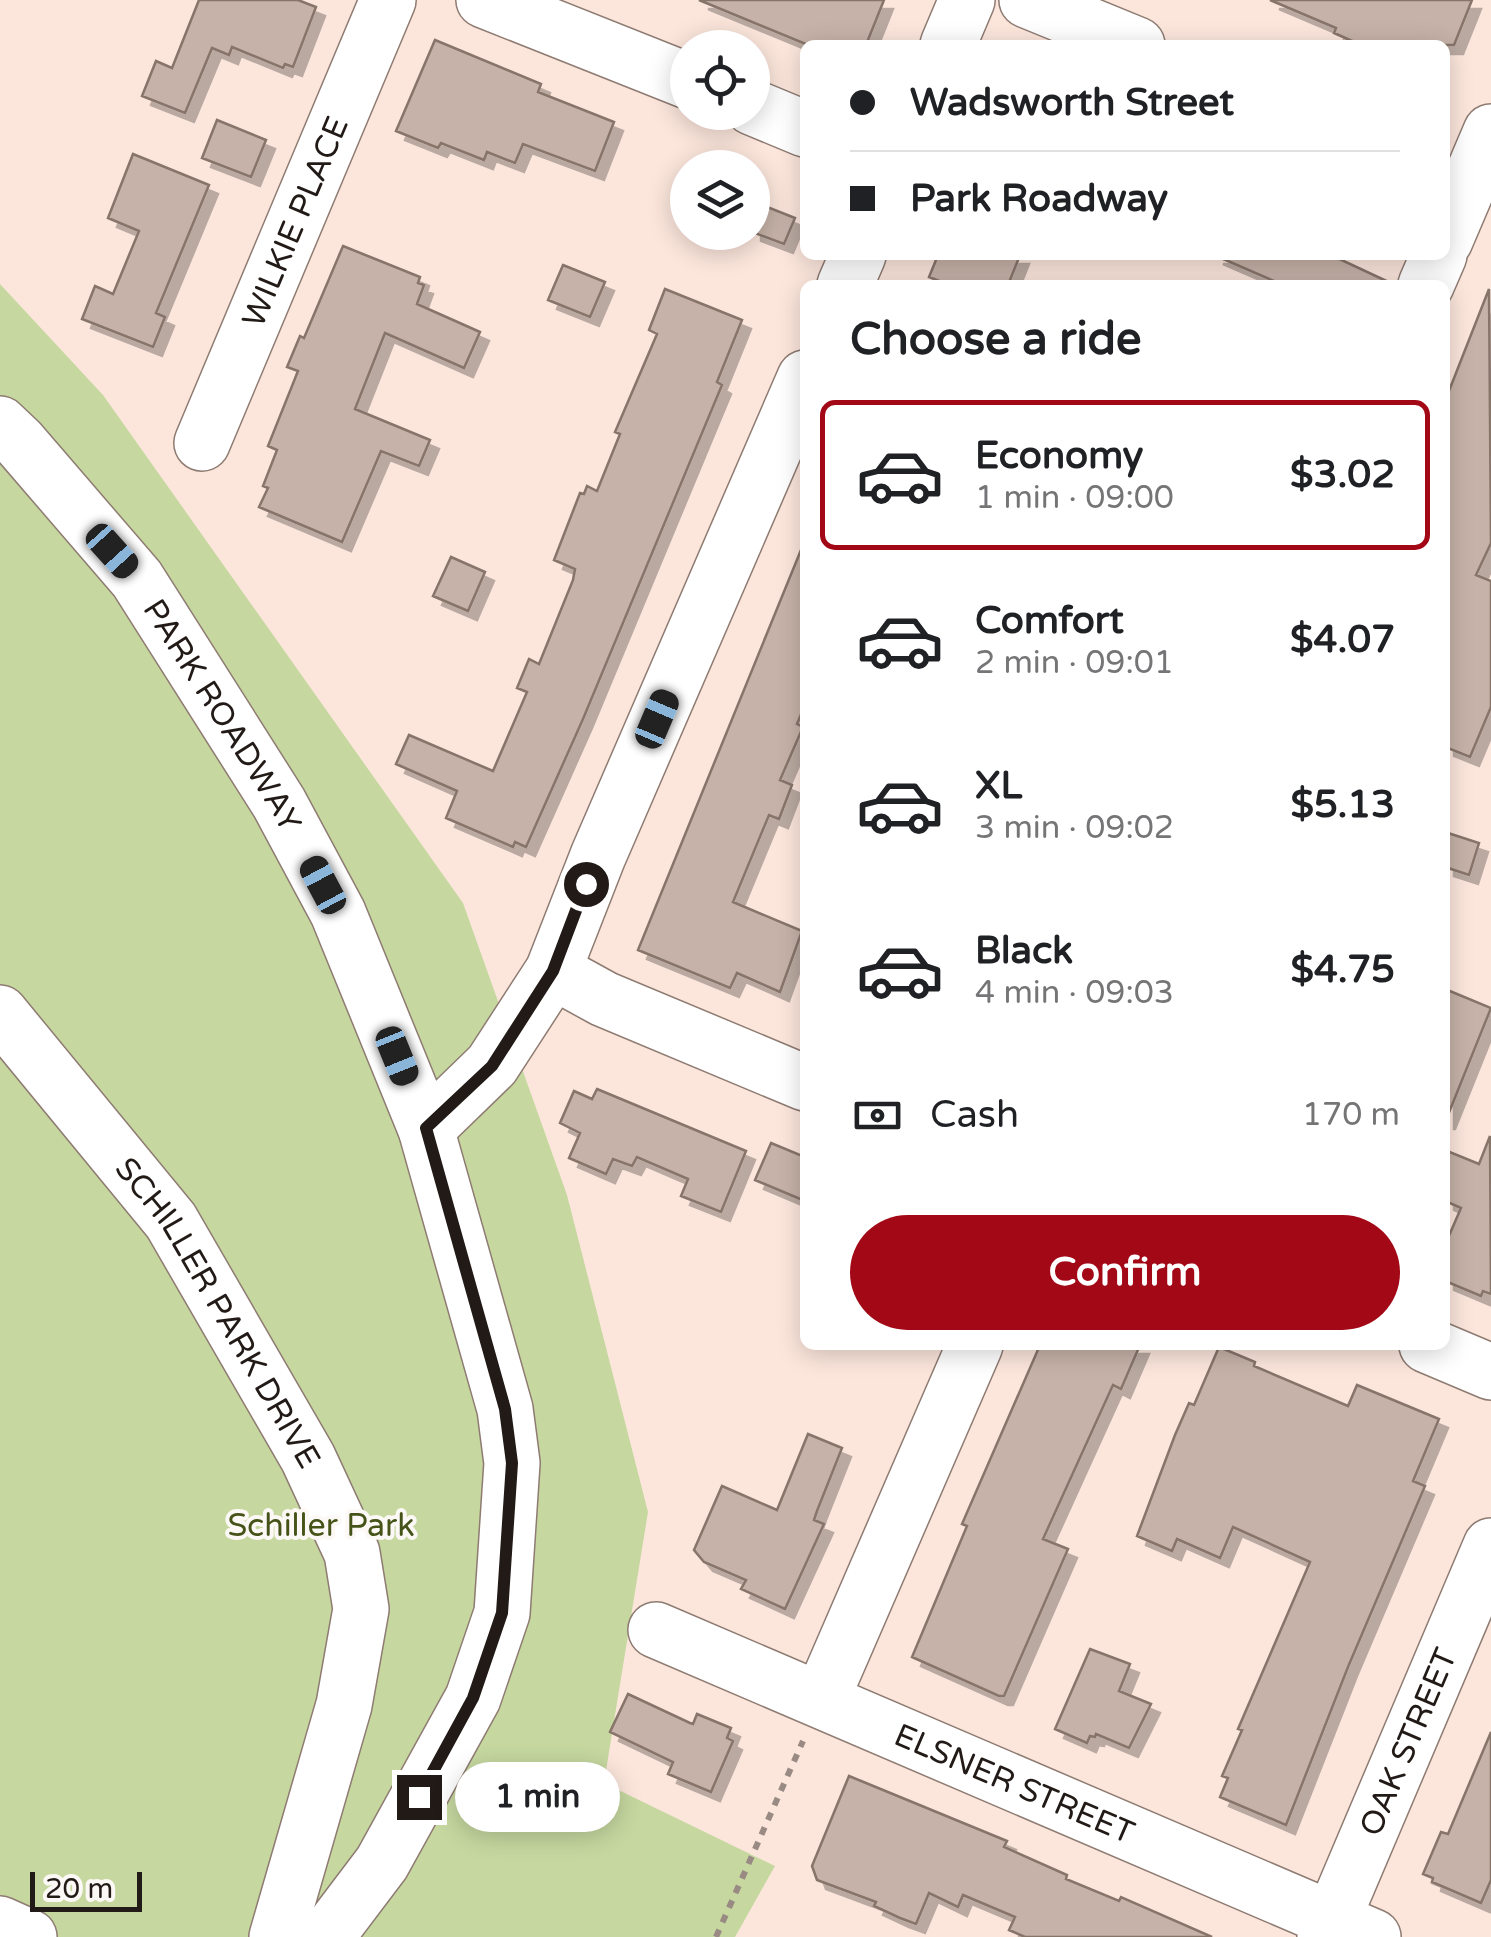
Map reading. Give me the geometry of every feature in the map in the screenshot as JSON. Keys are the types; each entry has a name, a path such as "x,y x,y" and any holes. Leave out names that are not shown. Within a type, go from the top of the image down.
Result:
{"street":[{"name":"WILKIE PLACE","path":"202,444 388,0"},
{"path":"484,0 670,75"},
{"path":"950,40 968,0"},
{"path":"1027,0 1125,40"},
{"path":"770,115 800,126"},
{"path":"1450,228 1474,168"},
{"path":"426,1128 492,1066 553,971 598,856 800,390"},
{"name":"PARK ROADWAY","path":"0,424 138,579 279,803 338,913 426,1128 505,1409 512,1463 502,1613 473,1698 382,1862 326,1937"},
{"path":"553,971 604,998 800,1081"},
{"name":"SCHILLER PARK DRIVE","path":"0,1013 171,1221 308,1458 352,1553 361,1609 344,1705 277,1937"},
{"path":"821,1700 973,1350"},
{"path":"1439,1350 1491,1372"},
{"name":"OAK STREET","path":"1343,1931 1491,1546"},
{"name":"ELSNER STREET","path":"656,1630 1343,1931"},
{"path":"0,1924 29,1937"}],"path":[{"path":"716,1937 821,1700"}],"green space":[{"name":"Schiller Park","path":"0,284 103,395 463,903 567,1195 648,1512 604,1783 775,1866 735,1937 0,1937"}],"building":[{"path":"199,0 298,0 316,7 293,67 285,64 283,68 232,47 229,55 212,48 185,113 142,96 156,61 172,68"},
{"path":"699,0 884,0 868,40 800,42"},
{"path":"1270,0 1472,0 1454,45 1450,45 1450,40 1350,40 1334,33 1336,28"},
{"path":"435,40 541,84 538,92 614,122 595,171 523,144 515,163 487,152 484,160 441,143 438,148 396,131"},
{"path":"217,120 266,140 251,177 202,158"},
{"path":"133,154 209,185 156,313 165,317 153,347 82,319 95,286 113,294 139,231 108,218"},
{"path":"770,208 795,218 784,244 770,239"},
{"path":"343,246 420,277 418,283 424,285 417,304 480,332 464,368 385,333 355,409 430,440 419,466 381,451 342,542 259,507 277,450 268,446 298,371 287,367 300,336 304,338"},
{"path":"936,260 1018,260 1010,280 929,277"},
{"path":"1226,260 1342,260 1384,280 1272,280"},
{"path":"563,265 605,282 590,317 548,300"},
{"path":"665,289 742,320 717,382 722,385 583,719 526,847 515,842 513,847 446,818 457,791 396,764 409,735 493,771 527,692 517,688 529,659 539,664 573,580 575,569 554,560 580,493 584,494 587,486 597,491 620,434 615,432 657,334 649,330"},
{"path":"1489,289 1491,543 1476,575 1491,581 1491,707 1470,757 1450,749 1450,388"},
{"path":"800,552 797,724 800,734 780,780 792,785 779,819 769,815 733,902 800,930 780,992 737,973 730,988 638,950"},
{"path":"451,557 485,572 468,611 433,596"},
{"path":"1450,834 1479,843 1469,875 1450,869"},
{"path":"1450,991 1491,1008 1450,1110"},
{"path":"597,1089 746,1151 721,1212 681,1196 688,1179 637,1157 632,1166 613,1159 606,1174 569,1158 580,1133 560,1123 574,1091 592,1099"},
{"path":"1490,1136 1491,1294 1483,1291 1481,1296 1450,1283 1450,1233 1461,1208 1450,1203 1450,1152 1479,1164"},
{"path":"771,1143 800,1155 800,1199 755,1180"},
{"path":"1038,1350 1138,1350 1121,1389 1113,1385 1043,1539 1068,1549 1004,1696 912,1657 967,1526 962,1524"},
{"path":"1218,1350 1226,1350 1348,1406 1357,1385 1439,1419 1413,1481 1425,1486 1286,1825 1220,1797 1228,1778 1222,1776 1242,1730 1238,1729 1310,1562 1233,1527 1220,1558 1177,1539 1172,1551 1137,1536 1175,1435 1189,1403 1194,1405"},
{"path":"808,1434 842,1448 814,1520 824,1524 785,1609 741,1589 746,1580 704,1562 694,1550 722,1486 777,1510"},
{"path":"1090,1649 1130,1664 1119,1691 1151,1704 1129,1748 1096,1734 1087,1743 1055,1729"},
{"path":"628,1694 693,1724 697,1714 731,1728 727,1738 733,1741 711,1792 668,1774 673,1762 610,1732"},
{"path":"1491,1732 1491,1880 1481,1903 1432,1882 1433,1878 1423,1874 1441,1832 1448,1834"},
{"path":"849,1776 1007,1841 1004,1847 1067,1875 1066,1879 1119,1901 1121,1897 1212,1937 1025,1937 1009,1930 1015,1917 963,1895 958,1907 929,1893 916,1924 900,1918 874,1906 876,1902 817,1880 812,1866"}],"route":[{"path":"419,1797 473,1698 502,1613 512,1463 505,1409 426,1128 492,1066 553,971 586,884"}]}
